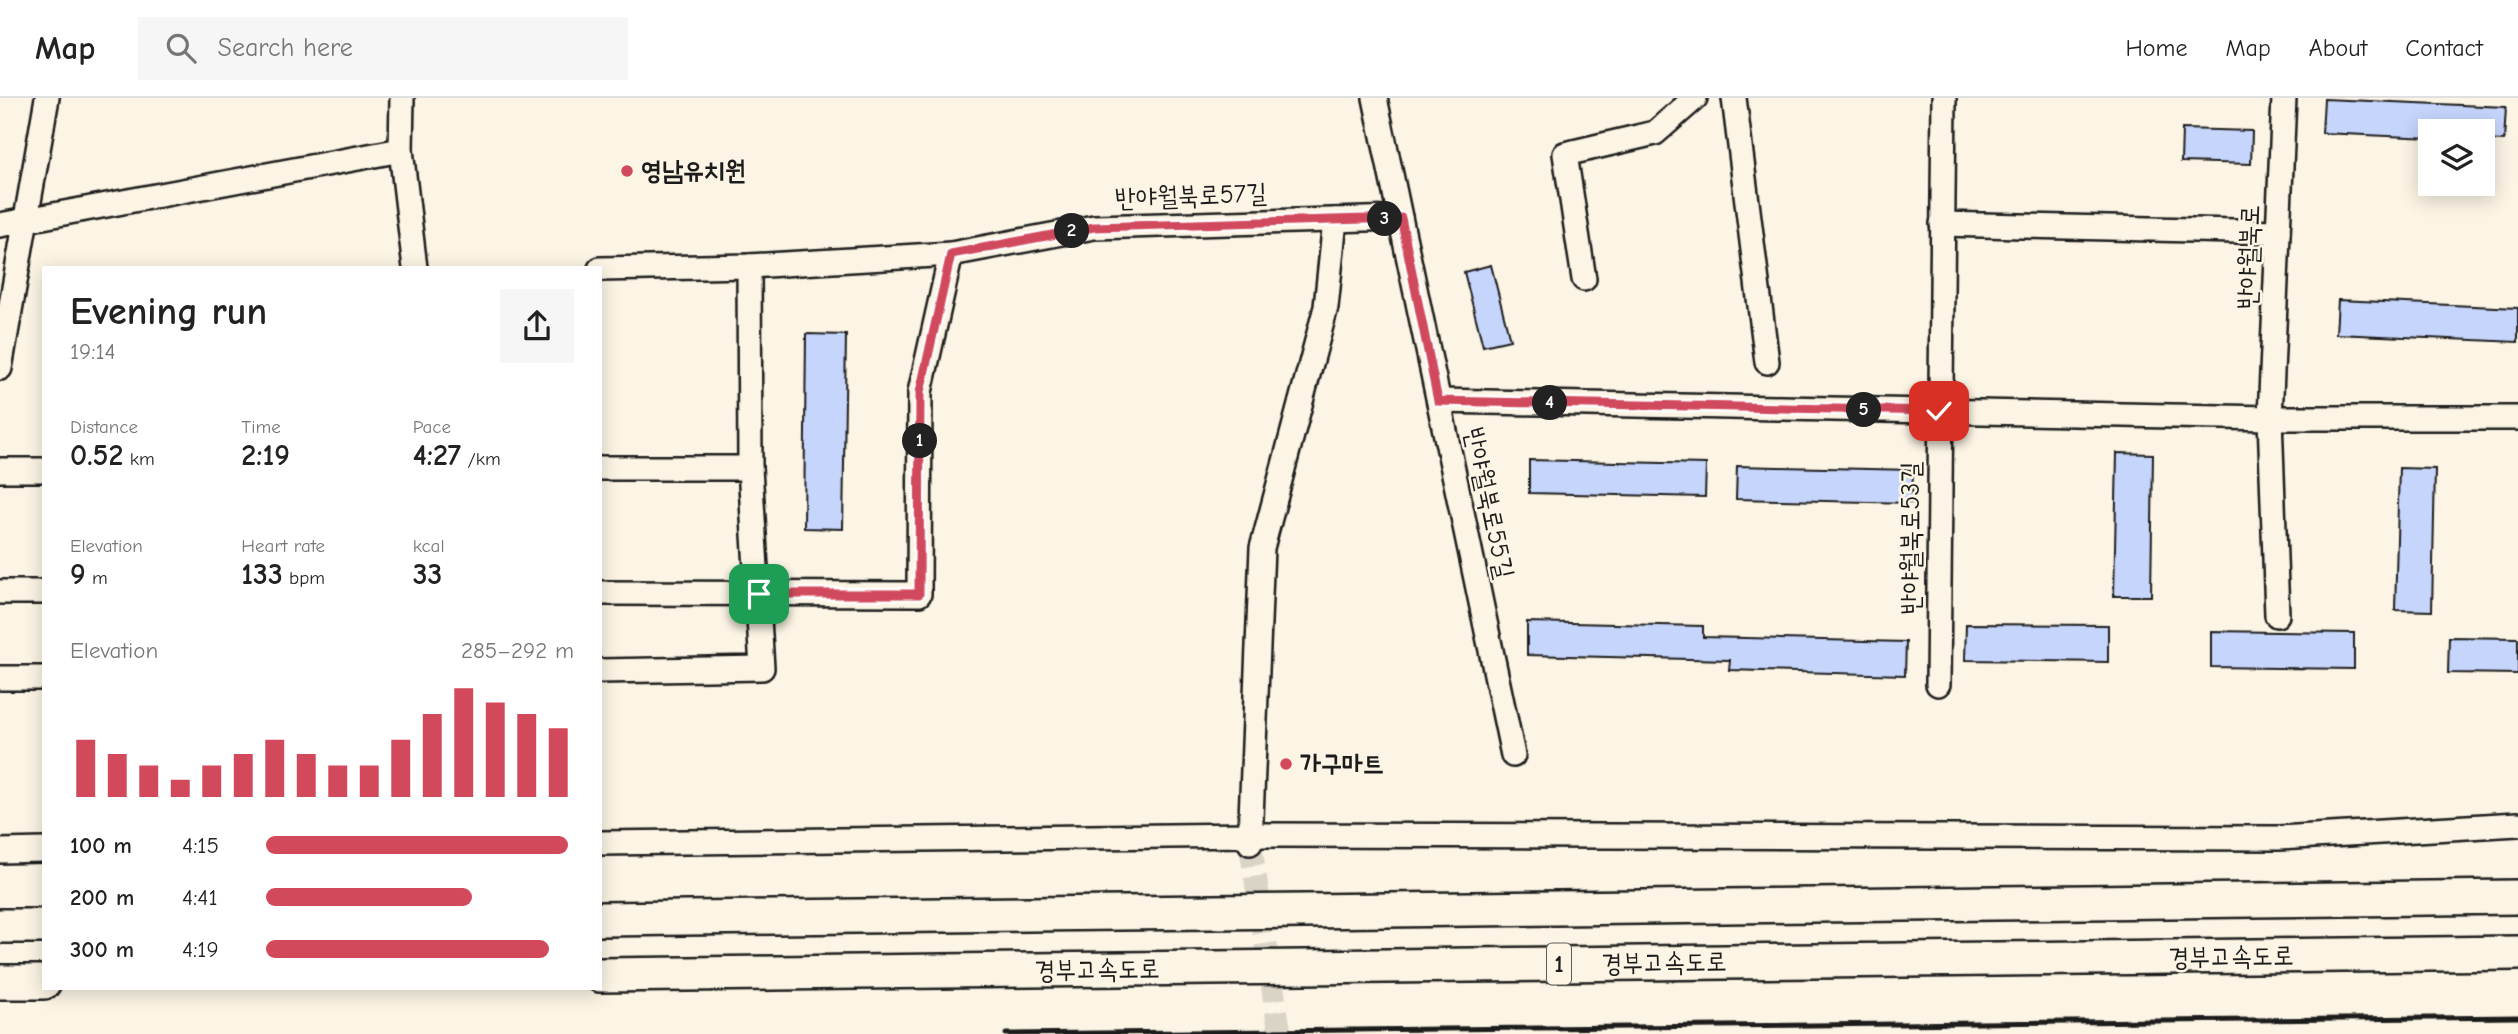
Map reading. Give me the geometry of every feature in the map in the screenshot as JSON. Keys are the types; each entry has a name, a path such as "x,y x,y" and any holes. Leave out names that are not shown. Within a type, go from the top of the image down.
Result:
{"highway":[{"name":"1","path":"602,919 2518,897"},
{"path":"0,926 42,926"},
{"name":"경부고속도로","path":"602,975 2518,953"},
{"path":"0,982 42,982"}],"street":[{"path":"0,368 47,98"},
{"path":"402,98 401,150 415,266"},
{"name":"반야월북로55길","path":"1375,98 1513,755"},
{"path":"1584,279 1565,154 1655,133 1695,98"},
{"path":"1734,98 1767,362"},
{"name":"반야월북로53길","path":"1938,684 1944,98"},
{"name":"반야월북로","path":"2277,615 2270,418 2284,98"},
{"path":"0,225 401,150"},
{"name":"반야월북로57길","path":"602,269 749,266 951,254 1094,227 1401,218"},
{"path":"1250,839 1262,548 1326,307 1335,220"},
{"path":"1942,224 2278,232"},
{"path":"602,593 919,594 920,392 951,254"},
{"path":"602,671 762,668 750,467 749,266"},
{"path":"1438,401 2270,418 2518,418"},
{"path":"602,468 750,467"},
{"path":"0,470 42,470"},
{"path":"0,592 42,592"},
{"path":"0,678 42,678"},
{"path":"602,843 2279,838 2518,824"},
{"path":"0,851 42,850"}],"building":[{"path":"2324,99 2506,107 2504,141 2495,141 2495,119 2418,119 2418,137 2322,133"},
{"path":"2182,129 2252,131 2251,164 2181,162"},
{"path":"1491,265 1510,340 1483,346 1464,272"},
{"path":"2338,300 2518,308 2518,342 2336,334"},
{"path":"806,334 846,335 843,529 804,528"},
{"path":"2117,453 2153,454 2151,596 2114,596"},
{"path":"1529,460 1706,464 1705,497 1529,493"},
{"path":"1737,466 1913,470 1912,503 1736,499"},
{"path":"2399,468 2435,469 2432,611 2395,610"},
{"path":"1527,622 1703,626 1703,637 1906,642 1905,675 1729,670 1730,660 1527,655"},
{"path":"1966,624 2108,625 2108,662 1965,660"},
{"path":"2211,631 2354,633 2354,669 2211,667"},
{"path":"2449,637 2518,638 2518,674 2448,673"}],"tunnel":[{"path":"1250,843 1280,1034"}],"railway":[{"path":"1006,1034 2518,1017"}],"place":[{"name":"영남유치원","path":"627,171"},
{"name":"가구마트","path":"1286,764"}],"route":[{"path":"759,594 919,594 920,392 951,254 1094,227 1401,218 1438,401 1939,411"}]}
